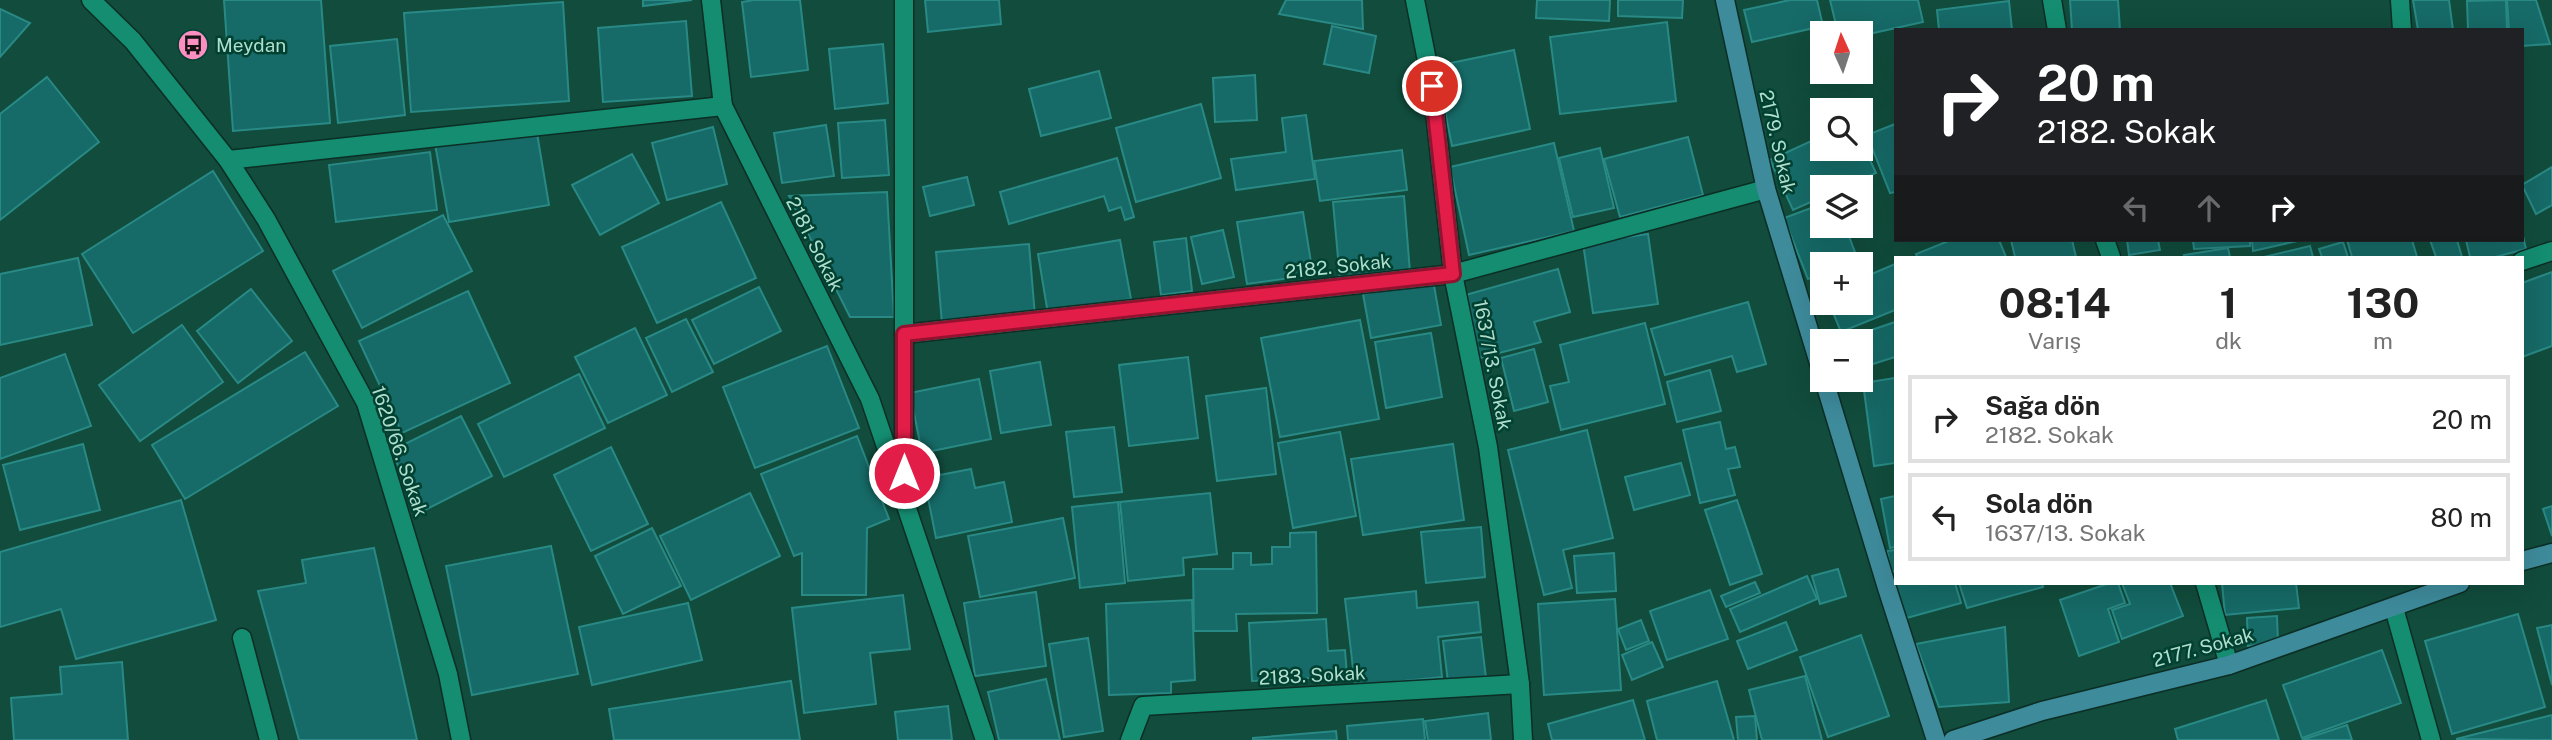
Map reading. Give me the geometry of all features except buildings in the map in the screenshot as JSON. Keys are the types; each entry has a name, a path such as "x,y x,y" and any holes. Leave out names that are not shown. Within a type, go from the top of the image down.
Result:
{"main road":[{"name":"2179. Sokak","path":"1724,0 1766,189 1810,334"},
{"path":"1828,392 1936,740"},
{"path":"2524,560 2552,552"},
{"name":"2177. Sokak","path":"1953,740 2042,711 2229,665 2455,585"}],"street":[{"name":"1620/66. Sokak","path":"91,0 133,41 228,160 265,219 366,403 448,674 461,740"},
{"name":"2181. Sokak","path":"711,0 723,106 870,399 985,740"},
{"name":"2181. Sokak","path":"904,0 904,501"},
{"name":"1637/13. Sokak","path":"1415,0 1432,86 1453,274 1488,447 1520,684 1523,740"},
{"path":"2052,0 2057,28"},
{"path":"2400,0 2402,28"},
{"path":"228,160 723,106"},
{"name":"2182. Sokak","path":"904,334 1453,274 1766,189"},
{"path":"2524,260 2552,251"},
{"path":"2206,585 2229,665"},
{"path":"2394,608 2431,740"},
{"path":"242,638 269,740"},
{"name":"2183. Sokak","path":"1128,740 1143,706 1520,684"}],"place":[{"name":"Meydan","path":"193,45"}],"route":[{"path":"904,473 904,334 1453,274 1432,86"}]}
